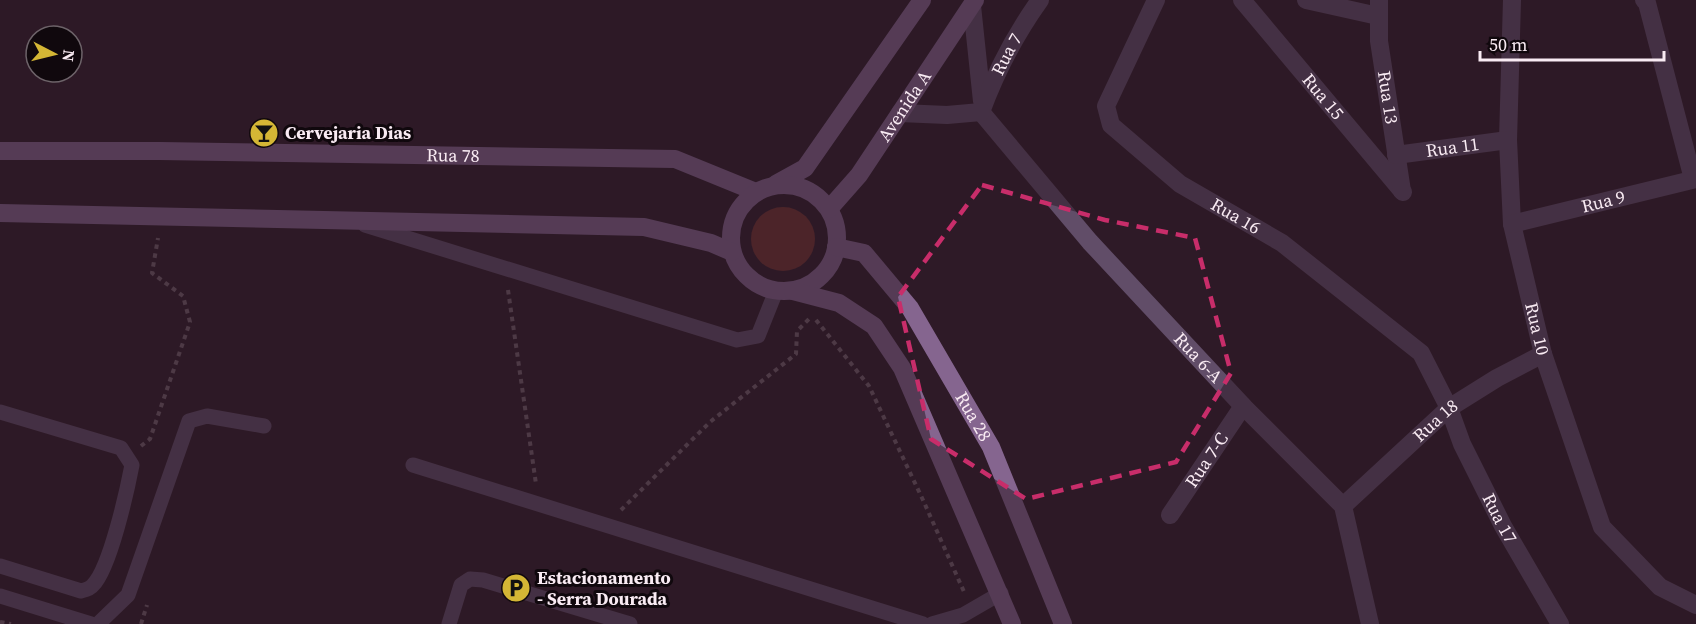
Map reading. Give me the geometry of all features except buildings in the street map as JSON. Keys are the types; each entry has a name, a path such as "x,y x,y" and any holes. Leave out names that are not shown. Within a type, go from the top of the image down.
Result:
{"main road":[{"path":"922,0 805,168 775,185 756,192 743,203 734,218 730,235 732,252 748,278 761,286 780,295 839,303 874,326 902,368 1012,624"},
{"name":"Avenida A","path":"829,209 859,176 973,3"},
{"name":"Rua 78","path":"0,151 160,151 675,159 756,192"},
{"path":"775,185 791,185 806,189 819,198 829,209 836,228 836,247 831,263 821,276 808,285 780,295"},
{"path":"0,213 644,227 711,243 732,252"},
{"name":"Rua 28","path":"836,247 864,253 910,308 991,447 1063,624"}],"street":[{"name":"Rua 7","path":"981,112 995,75 1019,29 1040,0"},
{"name":"Rua 16","path":"1156,0 1106,106 1111,125 1180,184 1282,243 1421,353 1449,408"},
{"name":"Rua 15","path":"1242,0 1402,192"},
{"path":"1306,0 1379,8"},
{"name":"Rua 10","path":"1512,0 1508,140 1512,224 1543,354 1602,527 1660,587 1696,605"},
{"path":"1644,0 1647,3 1694,179"},
{"path":"900,113 947,116 981,112 982,94 973,3"},
{"name":"Rua 13","path":"1379,8 1379,41 1402,192"},
{"name":"Rua 6-A","path":"981,112 1089,242 1243,406 1343,506"},
{"name":"Rua 11","path":"1396,155 1508,140"},
{"name":"Rua 9","path":"1512,224 1694,179"},
{"name":"Rua 18","path":"1343,506 1449,408 1497,378 1543,354"},
{"name":"Rua 7-C","path":"1170,515 1243,406"},
{"name":"Rua 17","path":"1449,408 1462,444 1503,526 1560,624"},
{"path":"1343,506 1370,624"}],"lane":[{"path":"351,220 737,340 758,336 780,295"},
{"path":"0,412 121,448 132,465 112,544 92,588 81,591 0,566"},
{"path":"99,624 128,596 189,421 207,416 264,426"},
{"path":"413,465 923,624"},
{"path":"449,624 461,585 470,579 483,580 630,624"},
{"path":"932,624 963,615 1000,593"},
{"path":"0,596 91,624"}],"path":[{"path":"128,456 150,439 190,322 183,297 152,273 161,216"},
{"path":"504,268 539,504"},
{"path":"780,295 813,315 869,386 923,500 971,611"},
{"path":"605,525 710,422 796,354 797,331 813,315"},
{"path":"0,623 11,624"}],"highlighted area":[{"path":"982,185 1105,220 1195,238 1231,373 1176,462 1026,499 931,439 898,297"}],"shaded area":[{"path":"783,207 806,216 815,239 806,262 783,271 760,262 751,239 760,216"}],"place":[{"name":"Cervejaria Dias","path":"264,133"},
{"name":"Estacionamento - Serra Dourada","path":"516,588"}]}
